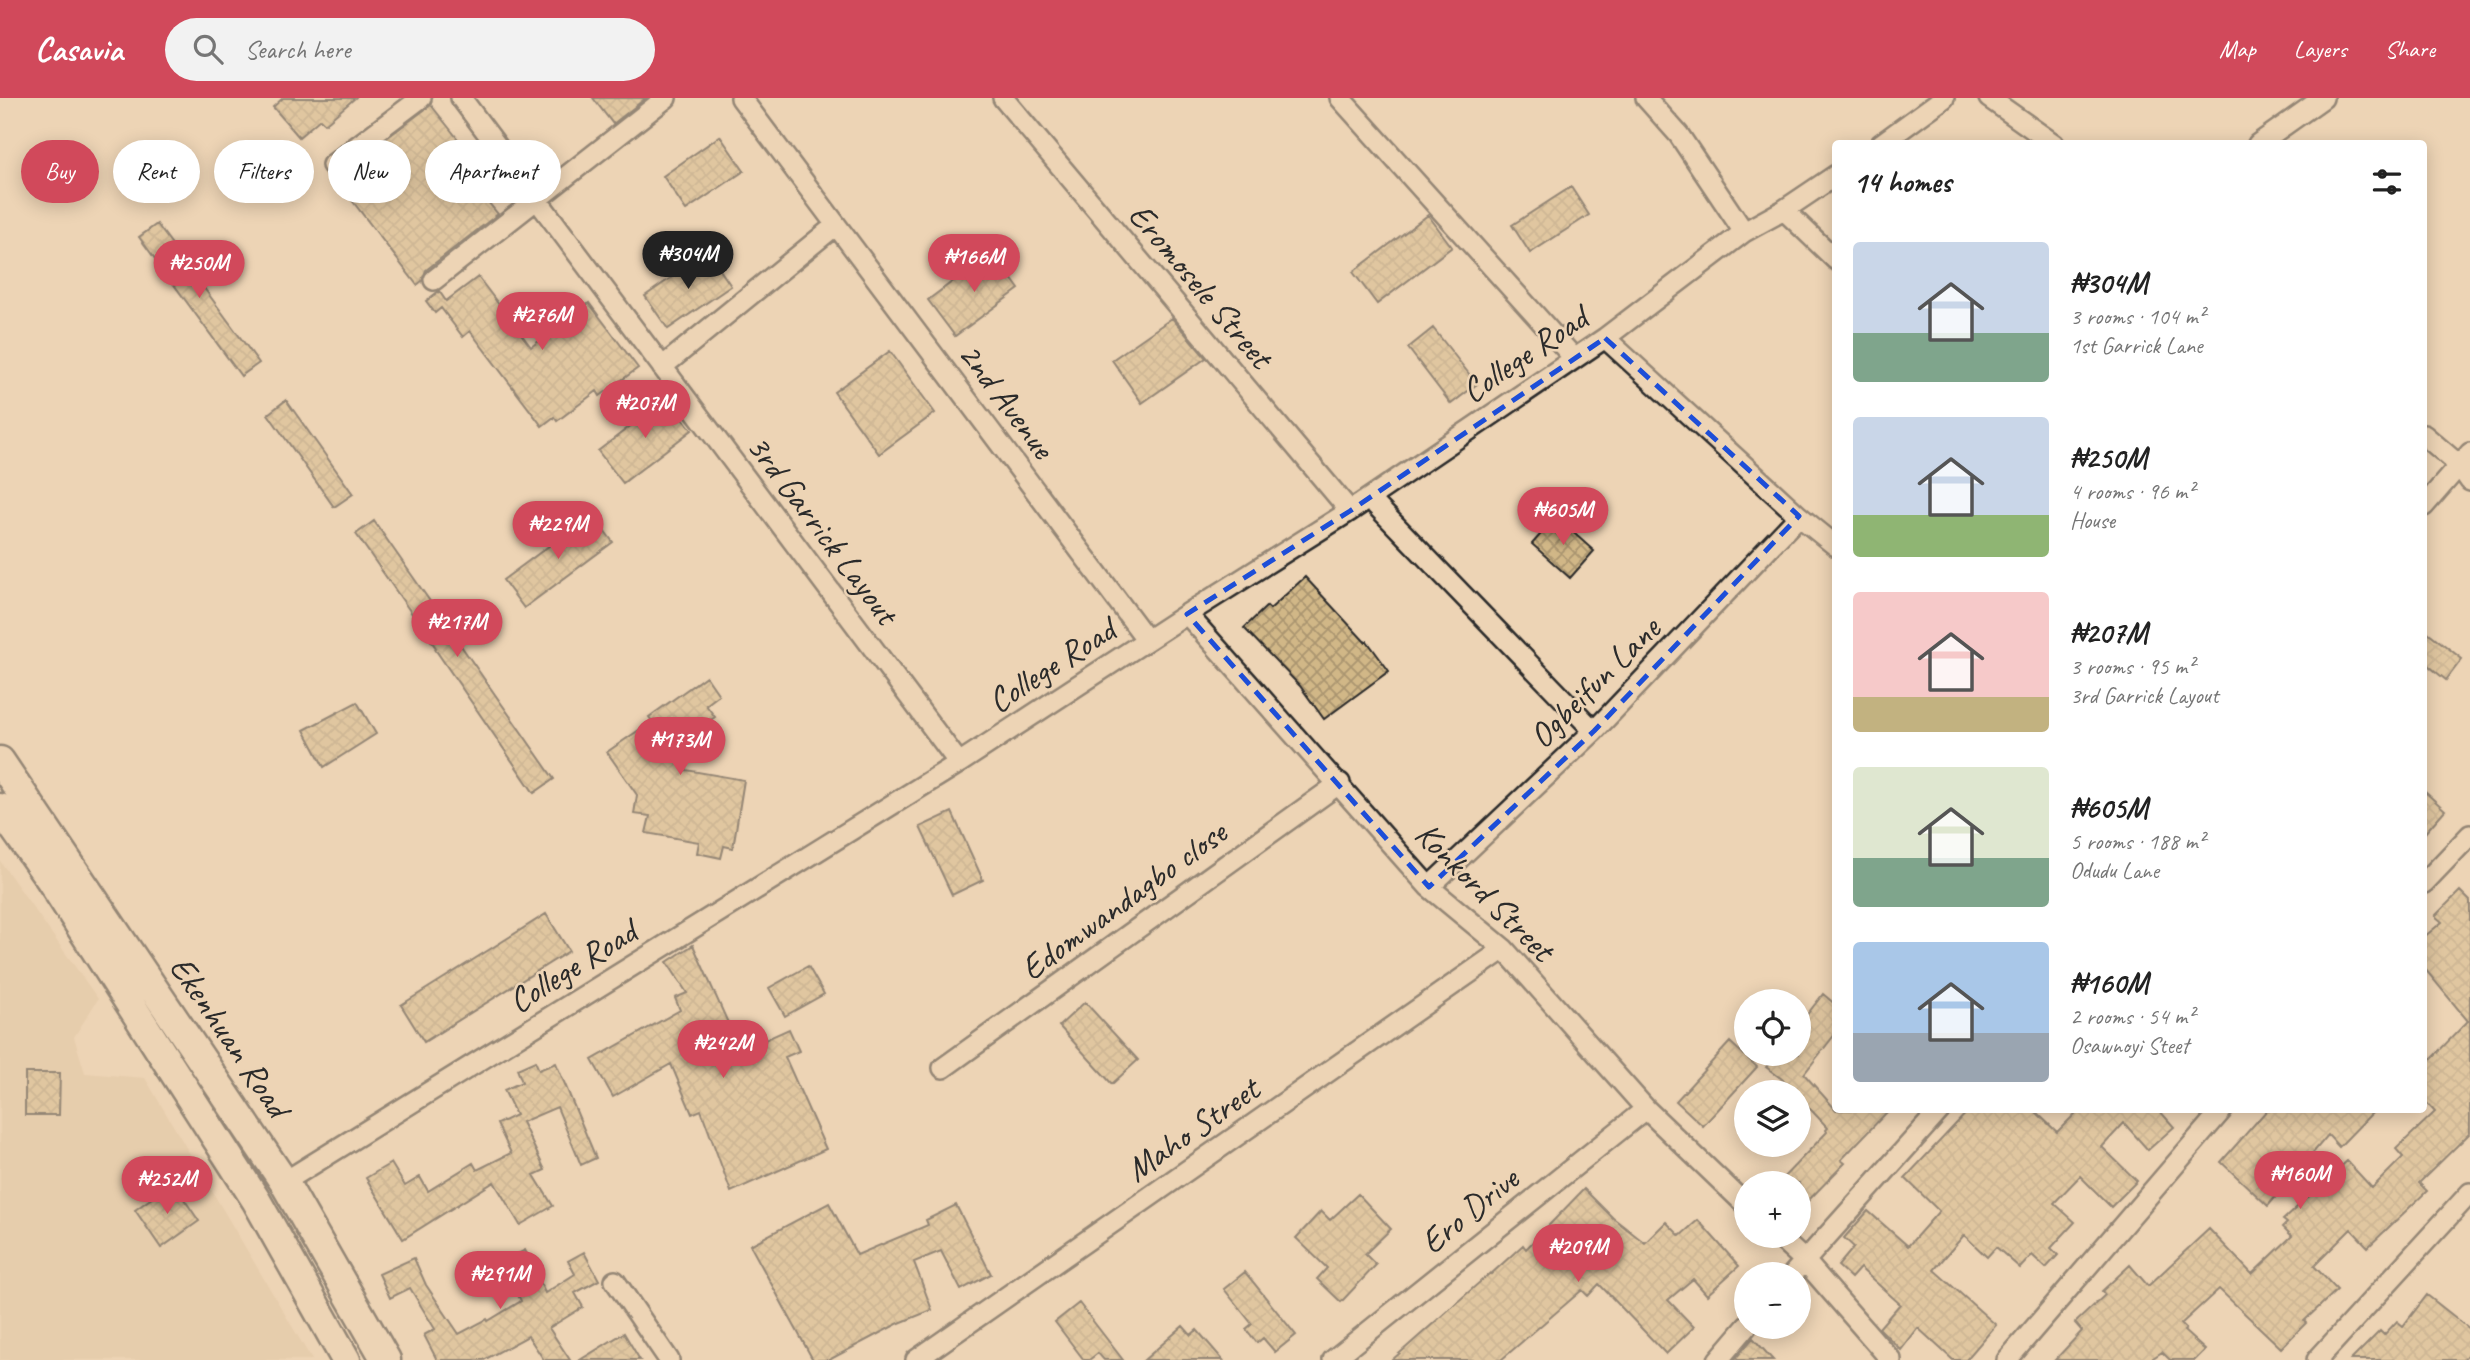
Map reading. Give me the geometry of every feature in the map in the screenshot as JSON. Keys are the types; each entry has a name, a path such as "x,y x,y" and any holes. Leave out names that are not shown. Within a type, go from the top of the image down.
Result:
{"main road":[{"name":"Ekenhuan Road","path":"0,761 284,1182 386,1360"},
{"name":"Ekenhuan Road","path":"0,808 50,879 256,1200 346,1360"}],"street":[{"path":"365,140 421,98"},
{"name":"3rd Garrick Layout","path":"461,98 493,140"},
{"path":"561,180 666,98"},
{"name":"2nd Avenue","path":"741,98 1147,640"},
{"name":"Eromosele Street","path":"1003,98 1350,512"},
{"path":"1340,98 1574,358"},
{"path":"1646,98 1679,135 1744,232"},
{"path":"1886,140 1944,98"},
{"path":"1989,98 2048,140"},
{"path":"2264,140 2323,98"},
{"name":"College Road","path":"284,1182 959,763 1187,614 1350,512 1605,338 1744,232 1784,210 1832,177"},
{"path":"435,280 532,203"},
{"name":"3rd Garrick Layout","path":"540,203 959,763"},
{"path":"1784,210 1832,256"},
{"path":"662,367 836,225"},
{"path":"1605,338 1799,516 1832,543"},
{"path":"2427,437 2466,467 2427,503"},
{"path":"1369,498 1594,731"},
{"name":"Ogbeifun Lane","path":"1429,887 1594,731 1799,516"},
{"name":"Konkord Street","path":"1187,614 1340,783 1429,887 1504,949 1646,1109 1734,1193"},
{"name":"Edomwandagbo close","path":"943,1068 1340,783"},
{"path":"2427,880 2470,835"},
{"name":"Maho Street","path":"916,1360 1504,949"},
{"name":"Ero Drive","path":"1333,1360 1646,1109"},
{"path":"1803,1262 1937,1113"},
{"path":"2007,1360 2219,1113"},
{"path":"2317,1360 2470,1194"},
{"path":"1811,1280 1891,1360"},
{"path":"615,1281 669,1360"},
{"path":"1718,1360 1736,1339"}],"highlighted area":[{"path":"1605,338 1799,516 1594,731 1429,887 1187,614 1350,511"}],"shaded area":[{"path":"0,861 98,999 74,1037 85,1073 145,1078 312,1360 0,1360"}],"building":[{"path":"283,98 355,98 325,124 320,119 299,137 273,107"},
{"path":"593,98 646,98 613,124"},
{"path":"431,105 459,140 425,140 425,203 489,203 498,214 426,270 422,281 417,285 354,203 411,203 411,140 384,140"},
{"path":"720,136 744,171 686,210 663,176"},
{"path":"1571,187 1589,215 1530,253 1512,225"},
{"path":"1428,215 1452,247 1377,304 1353,272"},
{"path":"157,224 259,363 241,376 139,237"},
{"path":"708,252 731,286 668,329 645,296"},
{"path":"992,252 1019,289 955,336 928,300"},
{"path":"478,277 531,347 589,303 638,368 600,396 597,391 557,421 554,417 542,426 470,331 463,337 441,308 435,313 426,301 439,291 446,301"},
{"path":"1172,318 1206,358 1142,403 1112,360"},
{"path":"1433,328 1477,384 1451,404 1408,348"},
{"path":"890,351 935,413 879,454 834,392"},
{"path":"667,398 692,430 623,483 598,451"},
{"path":"286,400 353,494 334,507 268,414"},
{"path":"592,514 613,542 524,608 503,580"},
{"path":"1556,517 1594,551 1570,578 1532,544"},
{"path":"374,521 554,779 534,793 356,534"},
{"path":"1305,577 1365,642 1367,641 1389,671 1324,719 1300,686 1244,628 1267,606 1270,609"},
{"path":"2427,631 2462,659 2446,680 2427,664"},
{"path":"706,676 719,695 706,705 715,717 663,753 688,756 686,770 744,780 733,848 724,846 721,858 697,853 699,842 646,833 650,816 634,814 637,795 607,752 652,721 649,717"},
{"path":"357,702 376,734 324,767 304,730"},
{"path":"2427,794 2445,810 2427,831"},
{"path":"952,812 983,880 952,895 920,827"},
{"path":"2460,891 2470,901 2470,1133 2419,1183 2427,1191 2368,1247 2351,1229 2314,1266 2337,1290 2304,1321 2306,1323 2281,1348 2219,1289 2181,1324 2186,1329 2184,1331 2205,1350 2195,1360 2170,1360 2162,1352 2150,1360 2055,1360 2082,1331 2075,1323 2105,1295 2102,1291 2130,1265 2148,1286 2209,1229 2252,1274 2292,1236 2283,1227 2287,1223 2283,1220 2347,1161 2372,1188 2403,1157 2396,1149 2435,1112 2427,1103 2427,1054 2431,1059 2468,1021 2427,972 2427,934 2442,922 2435,916"},
{"path":"546,914 569,951 424,1042 401,1005"},
{"path":"693,945 733,1034 739,1031 749,1047 789,1029 799,1051 785,1057 826,1149 731,1192 701,1110 692,1114 671,1064 613,1097 592,1060 680,1010 675,998 687,993 667,962"},
{"path":"808,966 824,994 785,1016 769,988"},
{"path":"1823,994 1832,1002 1832,1038 1811,1065 1811,1010"},
{"path":"1085,1002 1138,1060 1112,1084 1059,1026"},
{"path":"1730,1042 1734,1046 1734,1066 1757,1067 1745,1080 1734,1080 1734,1092 1703,1126 1676,1101"},
{"path":"535,1061 539,1070 556,1063 596,1158 581,1165 557,1107 522,1122 545,1170 534,1175 553,1206 520,1225 494,1182 403,1239 366,1178 391,1163 405,1186 420,1177 428,1191 473,1163 477,1170 511,1153 497,1124 516,1115 504,1090 522,1082 517,1069"},
{"path":"1810,1066 1804,1074 1809,1080 1783,1080 1766,1067"},
{"path":"25,1073 60,1073 59,1115 25,1115"},
{"path":"1811,1082 1832,1106 1832,1113 1886,1113 1841,1160 1845,1163 1811,1198 1811,1171 1790,1171 1803,1157 1811,1157 1811,1149 1828,1128 1811,1110"},
{"path":"1966,1113 2037,1113 2057,1132 2076,1113 2162,1113 2174,1127 2148,1150 2124,1123 2102,1147 2137,1181 2111,1207 2080,1176 2054,1203 2075,1222 2051,1248 2058,1255 2046,1268 2032,1255 2020,1268 1996,1247 1987,1257 1964,1235 1934,1270 1996,1325 1966,1360 1953,1360 1918,1328 1901,1350 1879,1328 1900,1304 1860,1268 1851,1278 1838,1266 1854,1247 1844,1238 1868,1211 1908,1246 1939,1211 1905,1178"},
{"path":"2264,1113 2372,1113 2339,1147 2328,1135 2268,1206 2221,1162"},
{"path":"173,1183 199,1221 161,1248 135,1210"},
{"path":"1584,1189 1613,1218 1645,1243 1666,1222 1680,1236 1698,1220 1735,1262 1734,1271 1707,1295 1693,1279 1668,1300 1694,1327 1666,1354 1599,1284 1588,1296 1582,1290 1501,1360 1392,1360 1523,1245 1526,1249"},
{"path":"1358,1194 1391,1229 1365,1254 1376,1265 1341,1302 1317,1279 1327,1268 1296,1238 1321,1211 1330,1220"},
{"path":"829,1203 857,1255 928,1225 926,1220 956,1205 991,1274 961,1290 941,1251 914,1262 932,1310 897,1324 829,1360 813,1360 750,1245"},
{"path":"525,1250 545,1293 575,1274 568,1261 584,1252 599,1280 575,1293 583,1307 549,1328 570,1360 544,1360 528,1336 484,1360 437,1360 424,1335 435,1329 410,1288 390,1298 379,1274 414,1258 426,1285 459,1334 487,1319 488,1321 521,1301 502,1262"},
{"path":"1245,1272 1296,1335 1275,1352 1263,1338 1257,1343 1246,1329 1252,1324 1224,1289"},
{"path":"2427,1295 2470,1329 2470,1351 2463,1360 2351,1360 2380,1331 2384,1335 2397,1321 2403,1326"},
{"path":"1079,1303 1123,1360 1104,1360 1098,1353 1089,1360 1084,1360 1055,1322"},
{"path":"1183,1326 1191,1335 1197,1330 1223,1360 1144,1360"},
{"path":"624,1333 640,1360 580,1360"},
{"path":"1754,1339 1773,1360 1734,1360"}]}
